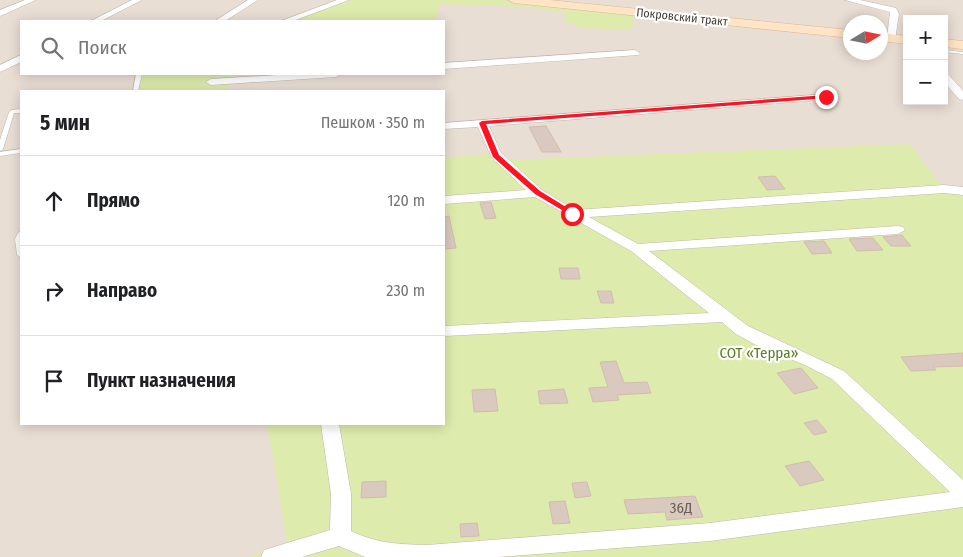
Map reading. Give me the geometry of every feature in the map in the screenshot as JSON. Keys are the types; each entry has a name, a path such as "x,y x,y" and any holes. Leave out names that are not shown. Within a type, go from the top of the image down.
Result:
{"main road":[{"name":"Покровский тракт","path":"514,0 843,33"},
{"path":"888,38 903,40"},
{"path":"948,44 963,45"}],"street":[{"path":"0,13 32,0"},
{"path":"97,20 138,0"},
{"path":"221,20 254,0"},
{"path":"288,20 344,0"},
{"path":"849,0 893,10 895,14 888,33"},
{"path":"445,66 636,53"},
{"path":"0,69 20,59"},
{"path":"211,82 320,75"},
{"path":"948,80 963,97"},
{"path":"445,126 826,97"},
{"path":"482,123 496,155 537,193 636,248 723,317 762,341 811,361 838,375 963,492"},
{"path":"572,214 944,189 963,191"},
{"path":"445,200 537,193"},
{"path":"636,248 898,230"},
{"path":"445,331 723,317"},
{"path":"330,425 342,488 340,536"},
{"path":"272,557 340,536 362,547 385,553 427,554 710,532 963,499"}],"lane":[{"path":"948,51 963,53"},
{"path":"135,90 139,75"},
{"path":"0,149 12,112 20,111"},
{"path":"0,154 20,151"}],"shaded area":[{"name":"СОТ «Терра»","path":"0,0 963,0 963,557 0,557"}],"green space":[{"path":"352,0 500,0 635,14 631,30 579,28 575,24 565,23 565,12 526,7 440,4 435,20 294,20 300,16"},
{"path":"141,75 232,75 227,90 138,90"},
{"name":"СОТ «Терра»","path":"910,144 940,184 963,187 963,557 248,557 287,542 267,425 445,425 445,158 487,154 509,160"}],"building":[{"path":"546,126 561,152 542,152 529,127"},
{"path":"775,176 785,189 767,190 758,177"},
{"path":"491,202 496,218 485,219 480,203"},
{"path":"449,216 456,248 445,249 445,217"},
{"path":"902,235 911,246 891,246 883,237"},
{"path":"873,238 883,250 857,251 849,239"},
{"path":"824,241 832,253 812,254 804,242"},
{"path":"559,268 578,268 580,279 561,279"},
{"path":"597,291 611,291 614,303 601,303"},
{"path":"963,353 963,366 933,367 936,370 911,371 901,357"},
{"path":"616,361 624,383 647,382 651,393 617,395 619,400 593,402 589,388 608,387 600,362"},
{"path":"801,368 818,388 794,394 777,373"},
{"path":"495,389 498,411 474,412 472,390"},
{"path":"564,389 568,403 540,404 538,391"},
{"path":"817,420 827,432 814,435 804,423"},
{"path":"809,461 824,480 800,486 785,466"},
{"path":"386,481 386,497 361,498 362,482"},
{"path":"587,482 591,496 575,498 572,483"},
{"path":"695,496 703,517 667,520 665,512 628,514 624,500"},
{"path":"565,501 570,523 553,524 549,502"},
{"path":"477,523 479,536 461,537 460,524"}],"route":[{"path":"572,214 537,193 496,155 482,123 826,97"}]}
